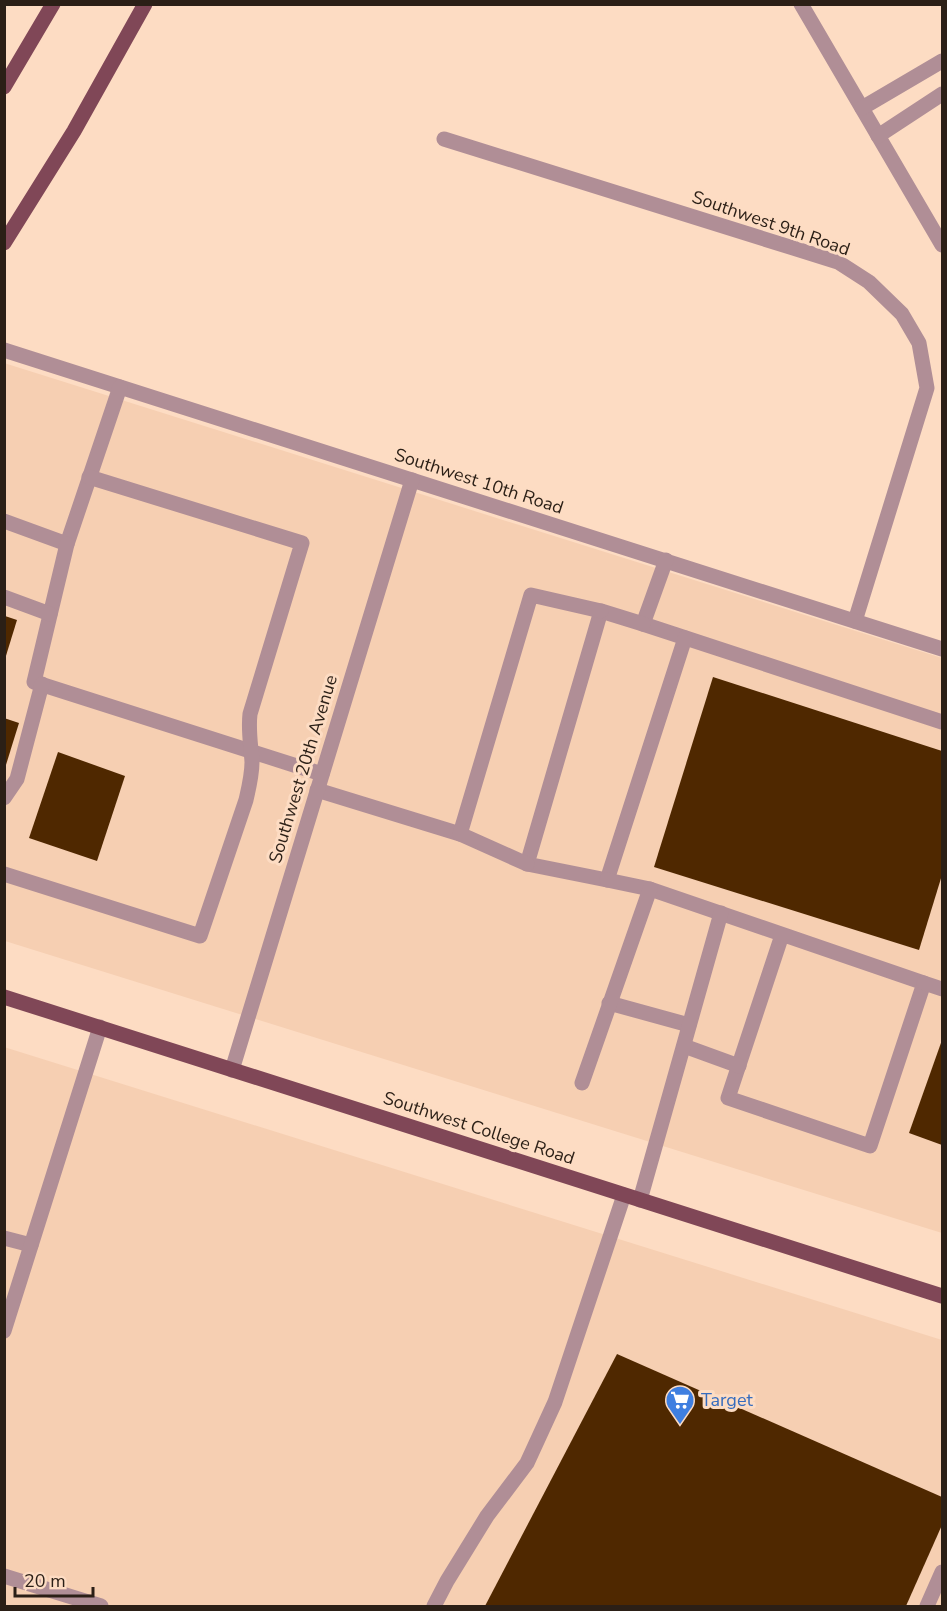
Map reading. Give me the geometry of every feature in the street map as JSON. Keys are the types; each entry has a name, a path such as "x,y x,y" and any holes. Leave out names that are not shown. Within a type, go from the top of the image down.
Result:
{"main road":[{"path":"4,87 53,4"},
{"path":"4,243 74,131 145,4"},
{"name":"Southwest College Road","path":"4,997 942,1296"}],"street":[{"path":"801,4 942,245"},
{"path":"862,108 942,61"},
{"path":"878,136 942,94"},
{"name":"Southwest 9th Road","path":"444,139 838,262 869,282 902,314 919,343 927,388 855,621"},
{"name":"Southwest 10th Road","path":"4,350 942,649"},
{"path":"120,387 67,544 34,682 322,774"},
{"path":"4,874 200,936 246,800 251,779 248,728 250,714 302,543 89,477"},
{"name":"Southwest 20th Avenue","path":"232,1070 412,480"},
{"path":"4,520 67,544"},
{"path":"643,624 666,560"},
{"path":"460,834 531,595 601,611 942,722"},
{"path":"4,597 50,615"},
{"path":"527,864 601,611"},
{"path":"607,880 685,638"},
{"path":"4,798 17,779 42,684"},
{"path":"317,790 460,834 527,864 650,889 942,989"},
{"path":"582,1083 650,889"},
{"path":"640,1200 721,913"},
{"path":"782,935 728,1098 870,1146 924,983"},
{"path":"609,1003 689,1025"},
{"path":"4,1331 99,1027"},
{"path":"684,1046 739,1066"},
{"path":"434,1606 487,1516 527,1463 555,1402 624,1195"},
{"path":"4,1238 31,1245"},
{"path":"927,1606 942,1572"},
{"path":"4,1576 100,1606"}],"shaded area":[{"path":"4,363 942,658 942,1233 5,941"},
{"path":"4,1047 942,1340 942,1606 5,1606"}],"building":[{"path":"5,616 17,620 5,659"},
{"path":"713,677 942,751 942,875 919,950 654,867"},
{"path":"4,718 19,723 5,768 4,768"},
{"path":"58,752 125,776 97,861 29,838"},
{"path":"942,1040 942,1145 909,1133"},
{"name":"Target","path":"617,1354 942,1497 942,1525 906,1606 485,1606"}],"place":[{"name":"Target","path":"680,1426"}]}
